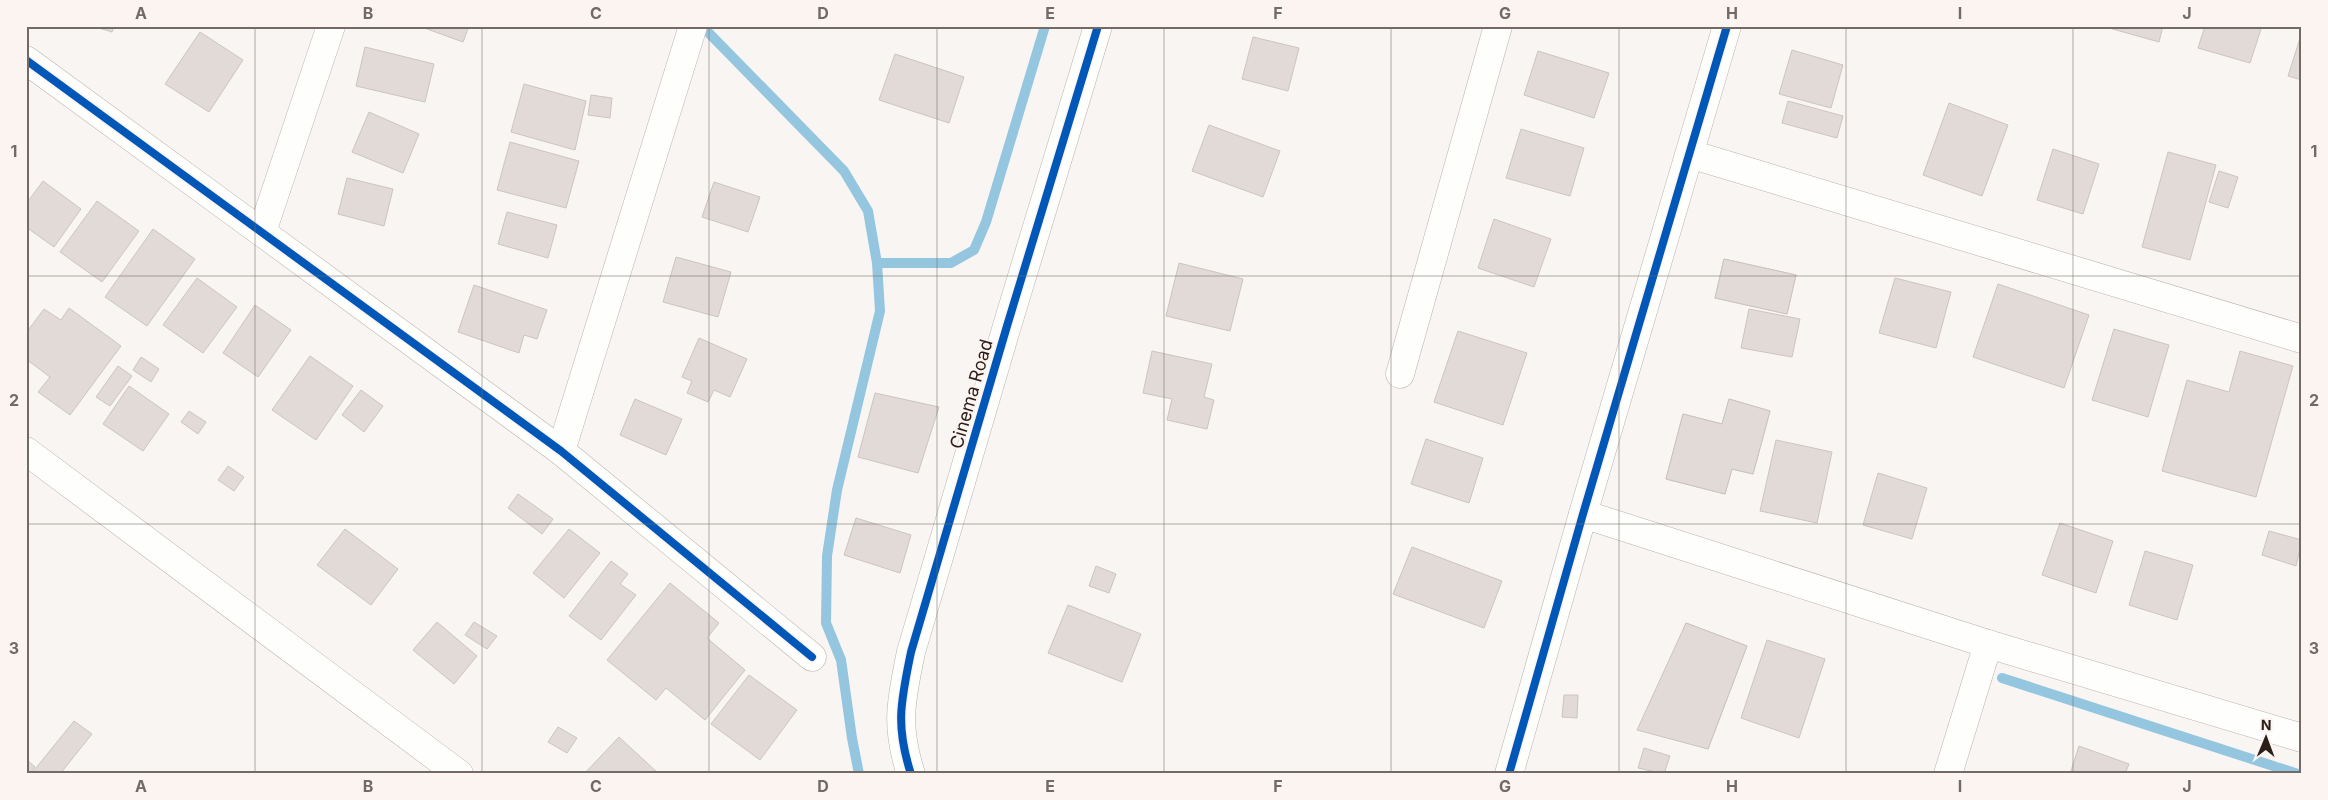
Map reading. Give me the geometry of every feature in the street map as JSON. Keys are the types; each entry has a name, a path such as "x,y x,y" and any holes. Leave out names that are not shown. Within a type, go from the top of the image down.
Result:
{"street":[{"path":"262,232 330,26"},
{"path":"561,451 693,26"},
{"name":"Cinema Road","path":"911,774 904,753 899,724 903,689 911,652 1098,26"},
{"path":"1400,374 1498,26"},
{"path":"1509,774 1583,514 1727,26"},
{"path":"26,60 561,451 812,657"},
{"path":"1690,154 2302,339"},
{"path":"26,452 459,774"},
{"path":"1583,514 1988,644 2302,738"},
{"path":"1948,774 1988,644"}],"building":[{"path":"92,26 114,26 112,32"},
{"path":"419,26 469,26 463,42"},
{"path":"2102,26 2163,26 2159,42"},
{"path":"2205,26 2262,26 2250,63 2198,48"},
{"path":"200,32 243,60 209,112 165,84"},
{"path":"2302,32 2302,80 2288,76"},
{"path":"1253,37 1299,48 1288,91 1242,79"},
{"path":"365,47 434,64 425,102 356,86"},
{"path":"1792,50 1843,65 1831,108 1779,94"},
{"path":"1538,51 1609,73 1594,118 1524,95"},
{"path":"895,54 964,77 949,123 879,100"},
{"path":"524,84 586,101 575,150 511,132"},
{"path":"591,95 612,98 610,118 588,115"},
{"path":"1788,101 1843,116 1837,138 1782,123"},
{"path":"1949,103 2008,125 1982,196 1923,175"},
{"path":"369,112 419,134 403,173 352,152"},
{"path":"1209,125 1280,151 1263,197 1192,171"},
{"path":"1521,129 1584,148 1570,196 1506,178"},
{"path":"510,142 579,161 566,208 497,190"},
{"path":"2053,149 2099,164 2083,214 2037,200"},
{"path":"2168,152 2216,165 2190,260 2142,247"},
{"path":"2219,171 2238,177 2228,208 2209,202"},
{"path":"347,178 393,189 384,226 338,214"},
{"path":"43,181 81,209 54,247 26,227 26,204"},
{"path":"714,182 760,197 748,232 702,217"},
{"path":"97,201 139,231 102,282 60,252"},
{"path":"507,212 557,225 548,258 498,244"},
{"path":"1494,219 1551,239 1534,287 1478,268"},
{"path":"153,229 195,259 147,326 105,297"},
{"path":"676,257 731,272 718,317 663,302"},
{"path":"1724,259 1796,275 1787,314 1715,298"},
{"path":"1724,259 1796,275 1787,314 1715,298"},
{"path":"1179,263 1243,279 1230,331 1166,316"},
{"path":"197,278 237,307 203,353 163,325"},
{"path":"1895,278 1951,292 1936,348 1879,333"},
{"path":"1998,284 2089,315 2064,388 1973,357"},
{"path":"474,285 547,310 537,339 524,335 519,353 458,332"},
{"path":"255,305 291,330 258,377 223,353"},
{"path":"69,308 121,346 70,415 38,392 50,377 26,359 26,333 44,309 61,320"},
{"path":"1749,309 1800,319 1792,357 1741,348"},
{"path":"2114,329 2169,345 2148,417 2092,400"},
{"path":"1458,331 1527,353 1503,425 1434,402"},
{"path":"699,338 747,359 730,397 714,390 708,402 687,393 692,381 682,377"},
{"path":"1152,351 1212,364 1204,397 1214,400 1207,429 1167,420 1172,399 1143,393"},
{"path":"2240,351 2293,366 2256,497 2162,471 2187,380 2229,392"},
{"path":"310,356 353,386 316,440 272,410"},
{"path":"141,357 159,369 151,382 133,370"},
{"path":"118,366 132,376 110,406 96,397"},
{"path":"129,386 169,414 143,451 103,424"},
{"path":"361,390 383,406 364,432 342,415"},
{"path":"875,393 939,407 918,473 858,457"},
{"path":"635,399 682,419 666,455 620,435"},
{"path":"1729,399 1770,411 1753,474 1732,469 1725,494 1666,479 1683,414 1722,424"},
{"path":"1729,399 1770,411 1753,474 1732,469 1725,494 1666,479 1683,414 1722,424"},
{"path":"189,411 206,422 198,434 181,422"},
{"path":"1426,439 1483,458 1469,503 1411,484"},
{"path":"1776,440 1832,452 1817,523 1760,511"},
{"path":"228,466 244,477 234,491 218,480"},
{"path":"1878,473 1927,488 1912,539 1863,525"},
{"path":"518,494 553,519 542,534 508,508"},
{"path":"856,518 911,535 900,573 844,555"},
{"path":"2060,523 2113,541 2096,593 2042,575"},
{"path":"345,529 398,569 371,605 317,565"},
{"path":"569,529 600,553 564,598 533,573"},
{"path":"2269,531 2302,540 2296,566 2262,555"},
{"path":"1412,547 1502,581 1484,628 1393,594"},
{"path":"2145,551 2193,565 2177,620 2129,605"},
{"path":"611,561 628,574 620,584 636,595 601,640 569,616"},
{"path":"1096,566 1116,574 1109,593 1089,586"},
{"path":"670,583 719,623 707,638 745,670 705,720 666,688 656,700 607,660"},
{"path":"1068,605 1141,634 1122,682 1048,653"},
{"path":"437,622 477,656 454,684 413,650"},
{"path":"474,622 497,636 487,649 465,635"},
{"path":"1686,623 1747,646 1708,749 1647,726"},
{"path":"1686,623 1747,646 1708,749 1637,730"},
{"path":"1767,640 1825,659 1799,738 1741,718"},
{"path":"749,675 797,710 760,760 711,724"},
{"path":"1564,695 1578,695 1577,718 1562,717"},
{"path":"74,721 92,734 60,774 31,774"},
{"path":"558,727 577,738 567,753 548,742"},
{"path":"619,737 659,774 584,774"},
{"path":"2079,746 2129,764 2125,774 2070,774"},
{"path":"1644,748 1670,756 1664,774 1638,768"},
{"path":"26,759 35,767 29,774 26,774"}],"waterway":[{"path":"702,26 844,171 868,211 877,263 880,311 837,490 827,556 826,623 841,660 859,774"},
{"path":"877,263 951,263 974,250 986,222 1045,26"},
{"path":"2002,678 2298,774"}],"cycle path":[{"path":"911,774 901,727 902,699 911,652 1098,26"},
{"path":"1509,774 1583,514 1727,26"},
{"path":"26,60 561,451 812,657"}]}
